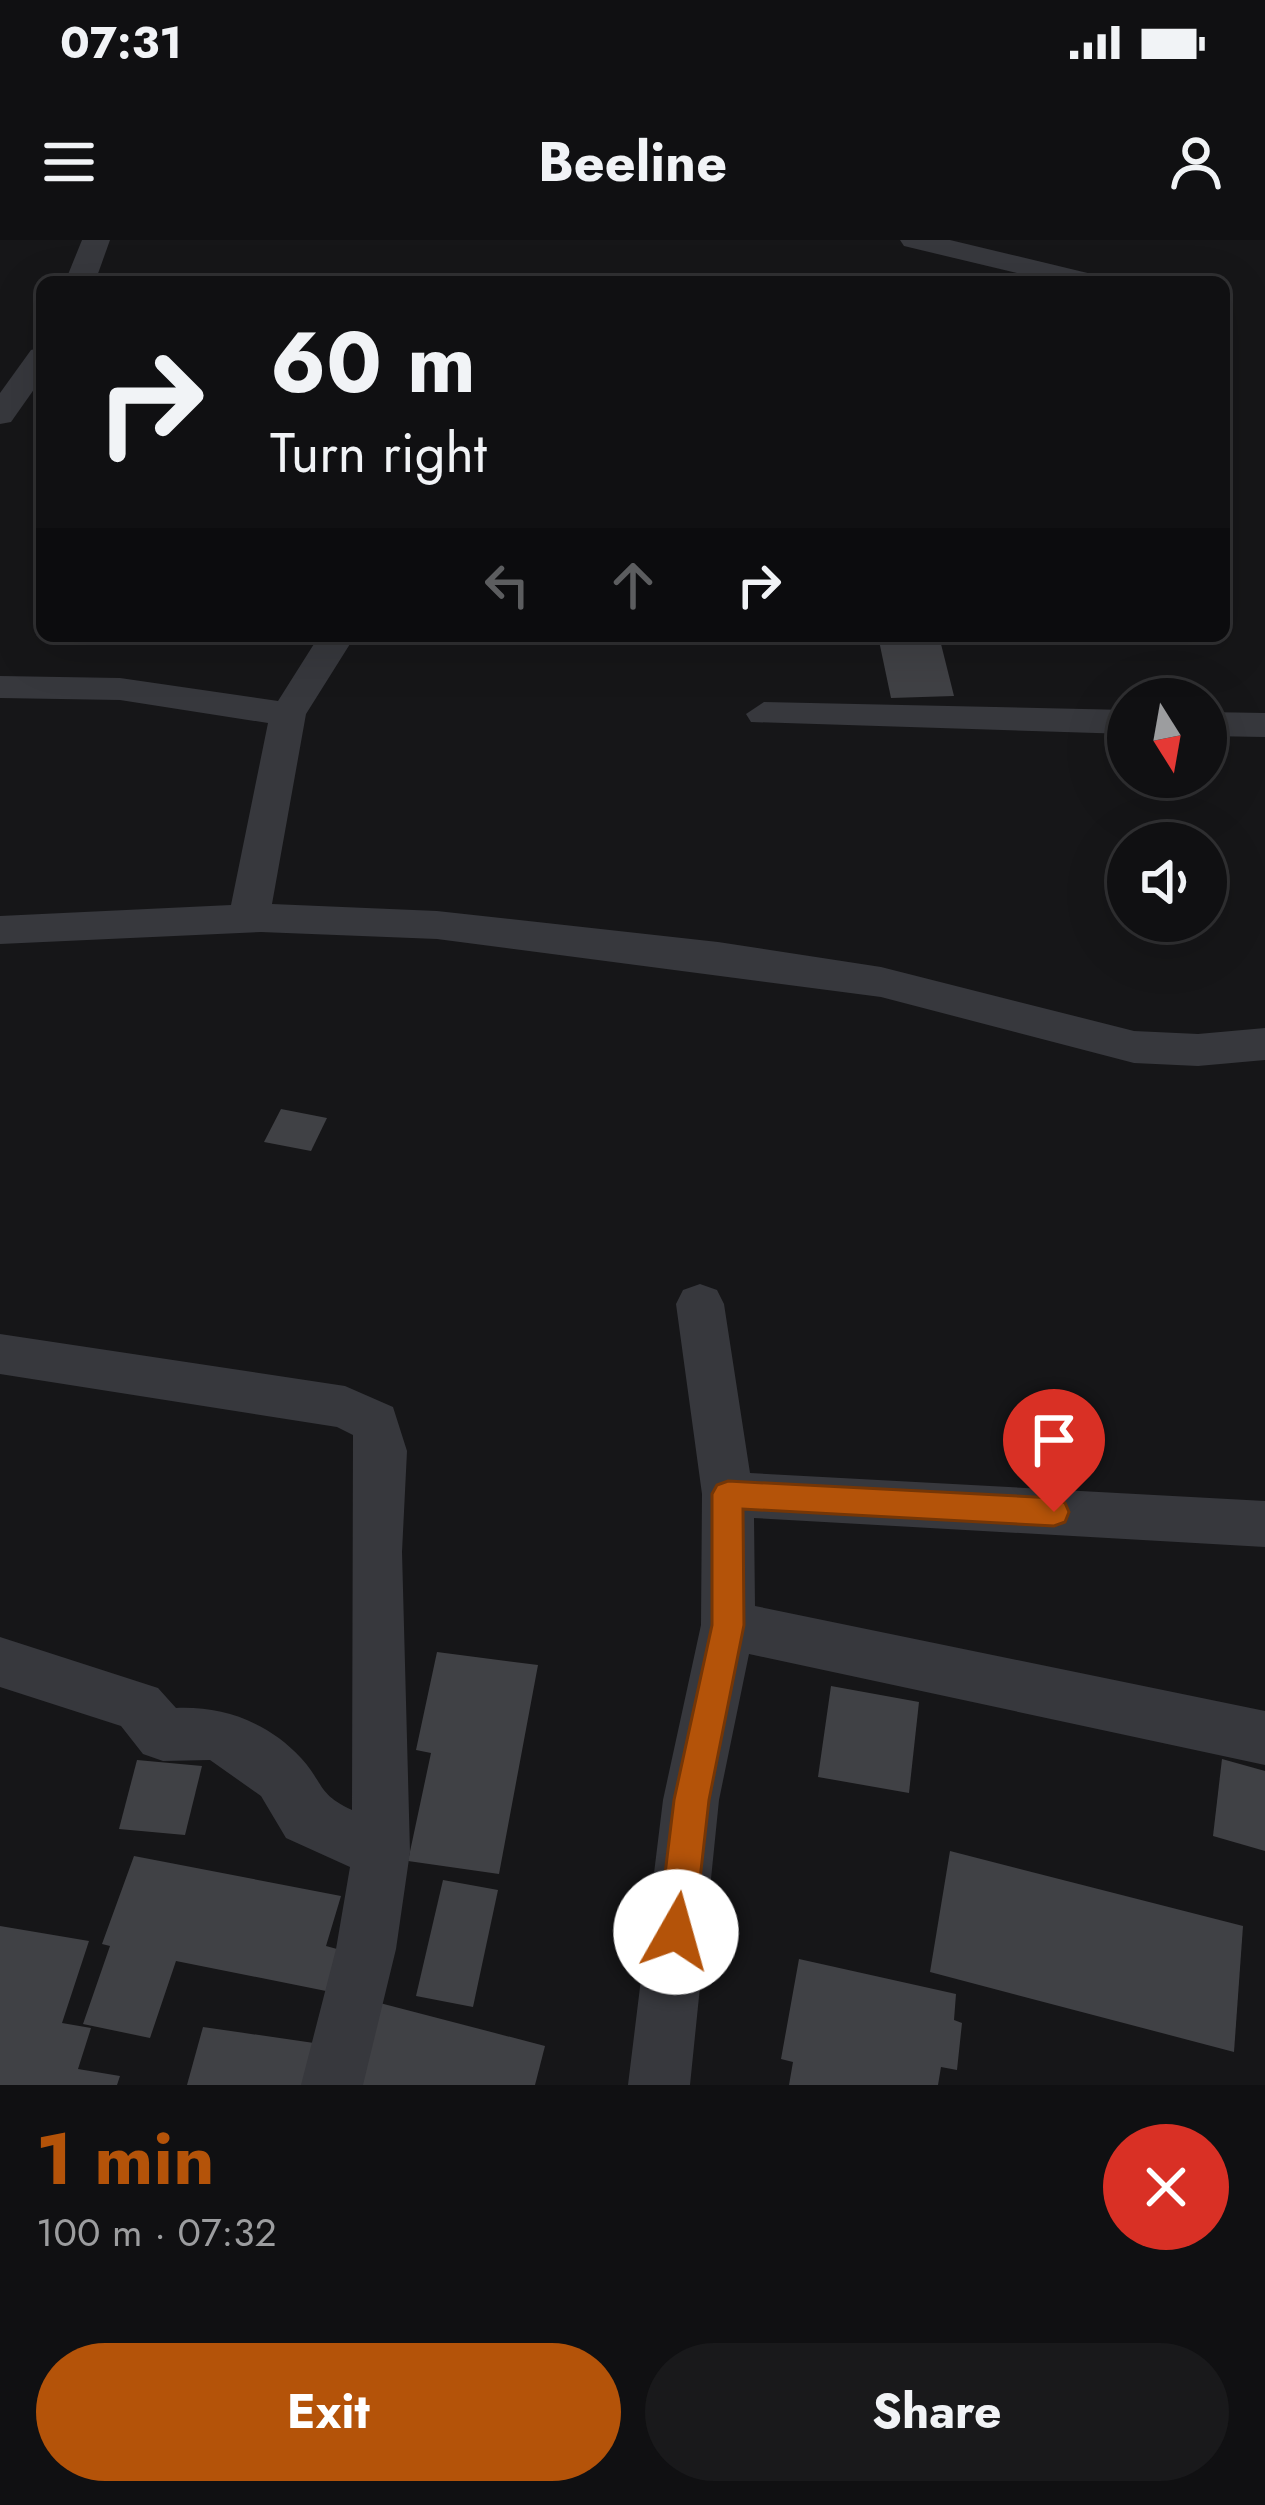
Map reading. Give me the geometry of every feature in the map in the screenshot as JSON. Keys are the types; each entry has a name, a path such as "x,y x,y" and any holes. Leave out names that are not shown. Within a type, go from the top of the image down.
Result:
{"street":[{"path":"82,276 96,240"},
{"path":"914,240 1065,276"},
{"path":"0,415 36,364"},
{"path":"248,919 271,824 288,714 333,642"},
{"path":"0,687 120,689 288,714"},
{"path":"764,714 1107,722"},
{"path":"1227,724 1265,725"},
{"path":"0,930 248,919 436,926 718,957 880,982 1134,1047 1198,1050 1265,1044"},
{"path":"659,2085 692,1800 728,1625 728,1494 700,1304"},
{"path":"0,1354 345,1407 375,1422 382,1451 376,1552 381,1852 366,1949 332,2085"},
{"path":"728,1494 1265,1524"},
{"path":"728,1625 1265,1738"},
{"path":"0,1662 139,1706 163,1735 218,1733 281,1777 306,1818 381,1852"}],"building":[{"path":"879,642 940,642 954,696 891,698"},
{"path":"281,1109 327,1118 311,1151 264,1142"},
{"path":"437,1652 538,1665 499,1874 408,1861 431,1753 416,1750"},
{"path":"831,1686 919,1702 909,1793 818,1777"},
{"path":"1222,1759 1265,1771 1265,1851 1213,1836"},
{"path":"137,1760 202,1766 185,1835 119,1829"},
{"path":"950,1851 1243,1926 1234,2052 930,1972"},
{"path":"134,1856 341,1896 326,1946 337,1949 326,1991 176,1961 150,2038 83,2024 110,1946 102,1944"},
{"path":"443,1880 498,1890 473,2007 416,1996"},
{"path":"0,1926 89,1941 62,2023 91,2028 78,2069 120,2076 117,2085 0,2085"},
{"path":"799,1959 956,1994 954,2020 962,2023 957,2070 941,2067 938,2085 789,2085 793,2062 781,2059"},
{"path":"376,2002 545,2046 535,2085 350,2085"},
{"path":"203,2027 314,2043 304,2085 187,2085"}],"route":[{"path":"676,1932 692,1800 728,1625 728,1494 1054,1512"}]}
